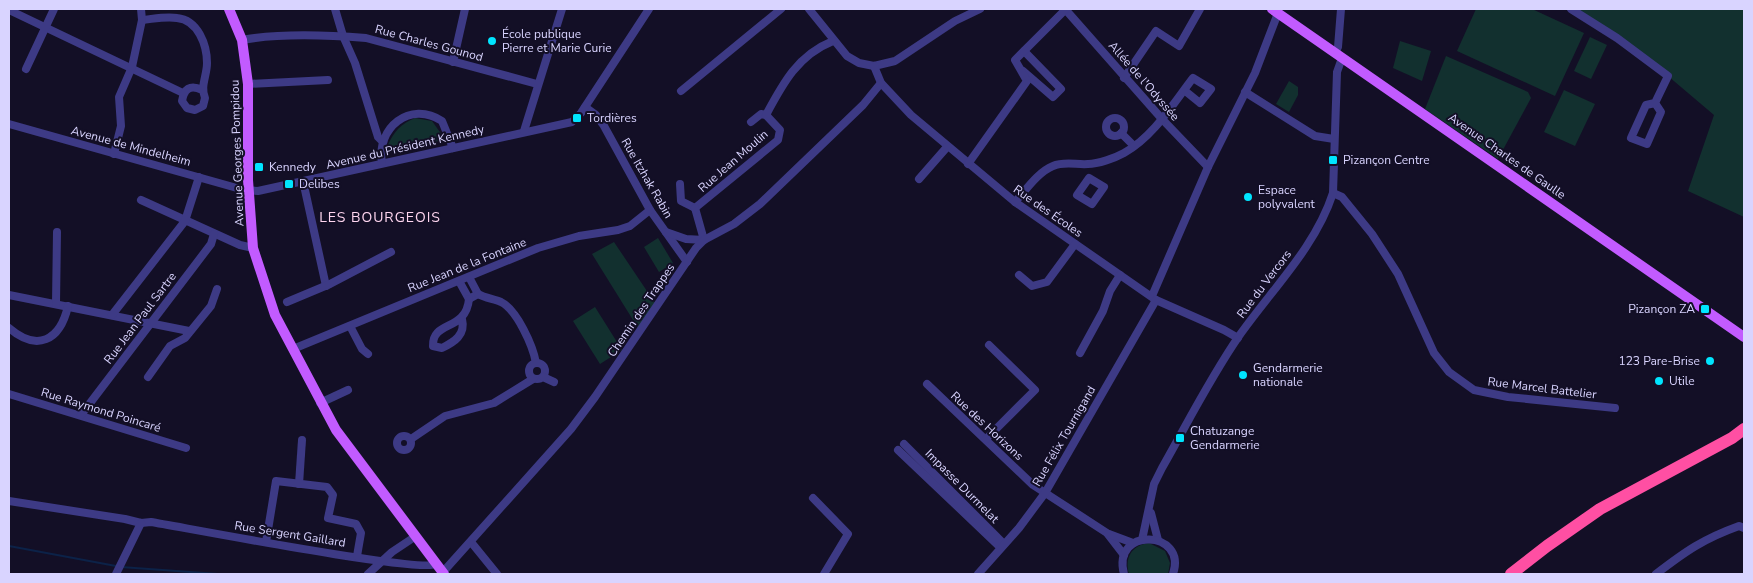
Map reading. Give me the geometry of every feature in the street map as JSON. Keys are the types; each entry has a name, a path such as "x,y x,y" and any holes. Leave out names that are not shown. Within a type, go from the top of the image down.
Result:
{"highway":[{"path":"1515,573 1547,546 1600,509 1738,436 1744,429"}],"main road":[{"name":"Avenue Georges Pompidou","path":"229,9 242,40 248,84 248,191 253,248 275,316 320,403 355,457 441,570"},
{"name":"Avenue Charles de Gaulle","path":"1275,11 1728,324 1744,337"},
{"name":"Avenue Charles de Gaulle","path":"1728,324 1744,333"}],"street":[{"path":"26,68 54,9"},
{"path":"114,154 121,126 120,97 132,67 142,20 141,9"},
{"path":"335,9 343,36 355,63 378,137 383,142"},
{"path":"453,62 465,9"},
{"path":"524,131 537,84 562,9"},
{"path":"585,107 649,9"},
{"path":"681,91 781,9"},
{"path":"809,9 846,56 860,63 874,66 895,61 954,21 980,9"},
{"path":"968,164 1026,82 1014,60 1066,9"},
{"name":"Allée de l'Odyssée","path":"1066,9 1124,78 1208,167"},
{"path":"1124,78 1156,31 1179,46 1200,9"},
{"name":"Rue du Vercors","path":"1142,540 1158,476 1238,338 1304,251 1327,209 1332,193 1341,9"},
{"path":"1571,9 1617,38 1668,76 1655,103"},
{"path":"9,10 184,93"},
{"name":"Rue Félix Tournigand","path":"978,574 1019,528 1045,493 1154,298 1208,167 1255,73 1275,11"},
{"path":"142,20 178,18 190,22 198,31 204,42 207,63 202,90 205,98 203,106 195,110 187,108 182,101 184,93 188,88 196,87 202,90"},
{"name":"Rue Charles Gounod","path":"242,40 256,37 343,36 366,38 537,84"},
{"name":"Rue Jean Moulin","path":"695,208 778,140 780,130 766,115 785,78 816,47 833,41"},
{"path":"1019,67 1053,97 1061,89 1024,51"},
{"name":"Rue des Écoles","path":"874,66 881,83 911,115 1015,202 1154,298 1238,338"},
{"path":"248,84 328,80"},
{"name":"Chemin des Trappes","path":"441,570 471,542 586,410 704,240 734,224 760,204 862,105 881,83"},
{"path":"1015,202 1038,177 1054,165 1088,164 1123,154 1162,119 1184,90"},
{"path":"1245,92 1315,136 1334,138"},
{"path":"1655,103 1661,112 1647,144 1631,138 1646,105 1655,103"},
{"name":"Avenue du Président Kennedy","path":"248,191 382,164 524,131 566,124 577,118 585,107"},
{"name":"Rue Itzhak Rabin","path":"585,107 596,114 604,126 650,210 687,262"},
{"path":"382,164 383,142 395,123 408,115 426,113 442,121 453,148"},
{"path":"751,122 761,114 766,115"},
{"name":"Avenue de Mindelheim","path":"9,124 248,191"},
{"path":"1121,133 1134,146"},
{"path":"919,179 947,147"},
{"path":"1088,164 1089,178"},
{"path":"112,315 185,221 199,177"},
{"path":"303,181 326,286"},
{"path":"666,232 686,239 704,240 695,208 681,201 680,184"},
{"name":"Rue Marcel Battelier","path":"1332,193 1342,197 1372,234 1398,274 1434,353 1449,372 1474,390 1482,392 1508,397 1615,408"},
{"path":"141,200 214,234 240,245 253,248"},
{"name":"Rue Jean de la Fontaine","path":"293,349 538,248 580,236 630,226 650,210"},
{"path":"56,304 57,232"},
{"name":"Rue Jean Paul Sartre","path":"81,414 211,244 214,234"},
{"path":"1019,275 1032,286 1047,282 1075,244"},
{"path":"287,302 326,286 391,252"},
{"path":"1080,353 1104,311 1110,291 1120,275"},
{"path":"469,277 478,294 501,302 512,310 534,352 536,363"},
{"path":"459,281 469,299 468,310 462,319"},
{"path":"148,376 170,346 185,338 211,306 217,289"},
{"path":"469,299 478,294"},
{"path":"9,295 190,331"},
{"path":"9,328 25,340 48,339 60,328 68,306"},
{"path":"350,326 362,349 368,354"},
{"path":"986,439 1035,390 989,345"},
{"path":"536,363 545,370 543,377"},
{"path":"533,378 529,372 531,366 536,363"},
{"path":"410,439 445,416 494,403 514,392 533,378 543,377 554,382"},
{"name":"Rue des Horizons","path":"927,384 1033,485 1107,533 1133,544"},
{"path":"320,403 348,390"},
{"name":"Rue Raymond Poincaré","path":"9,394 81,414 186,448"},
{"path":"299,484 302,440"},
{"name":"Impasse Durmelat","path":"904,444 1003,546"},
{"path":"898,450 1003,546"},
{"path":"266,542 276,481 327,487 333,495 328,518 356,524 361,533 357,556"},
{"path":"813,498 848,534 824,574"},
{"name":"Rue Sergent Gaillard","path":"9,501 141,523 151,522 441,570"},
{"name":"Rue du Vercors","path":"1151,508 1158,540"},
{"path":"116,574 141,523"},
{"path":"1656,574 1710,536 1739,526 1744,528"},
{"name":"Rue des Horizons","path":"1107,533 1124,555"},
{"path":"368,574 416,536"},
{"path":"1121,572 1124,555 1133,544 1142,540 1158,540 1172,552 1175,573"},
{"path":"471,542 497,574"}],"green space":[{"path":"1476,9 1532,9 1584,33 1555,96 1457,51"},
{"path":"1571,9 1744,9 1744,217 1688,191 1714,115 1668,76"},
{"path":"1590,37 1607,45 1591,79 1574,71"},
{"path":"1400,41 1431,51 1422,81 1393,68"},
{"path":"1446,56 1528,92 1531,98 1498,159 1425,109"},
{"path":"1289,81 1298,87 1298,95 1289,112 1276,104"},
{"path":"1564,90 1595,104 1575,146 1544,132"},
{"path":"415,118 432,121 442,135 440,141 391,151 388,145 395,132 402,125"},
{"path":"658,238 673,263 659,272 644,247"},
{"path":"614,242 655,303 638,328 592,254"},
{"path":"595,307 622,350 600,364 573,321"},
{"path":"1149,543 1165,551 1170,563 1168,574 1129,574 1128,563 1131,553 1138,546"}],"waterway":[{"path":"9,546 116,566"},
{"path":"121,567 218,574"}],"place":[{"name":"École publique Pierre et Marie Curie","path":"492,41"},
{"name":"Tordières","path":"577,118"},
{"name":"Pizançon Centre","path":"1333,160"},
{"name":"Kennedy","path":"259,167"},
{"name":"Delibes","path":"289,184"},
{"name":"Espace polyvalent","path":"1248,197"},
{"name":"Pizançon ZA","path":"1705,309"},
{"name":"123 Pare-Brise","path":"1710,361"},
{"name":"Gendarmerie nationale","path":"1243,375"},
{"name":"Utile","path":"1659,381"},
{"name":"Chatuzange Gendarmerie","path":"1180,438"}],"district":[{"name":"LES BOURGEOIS","path":"380,217"}]}
